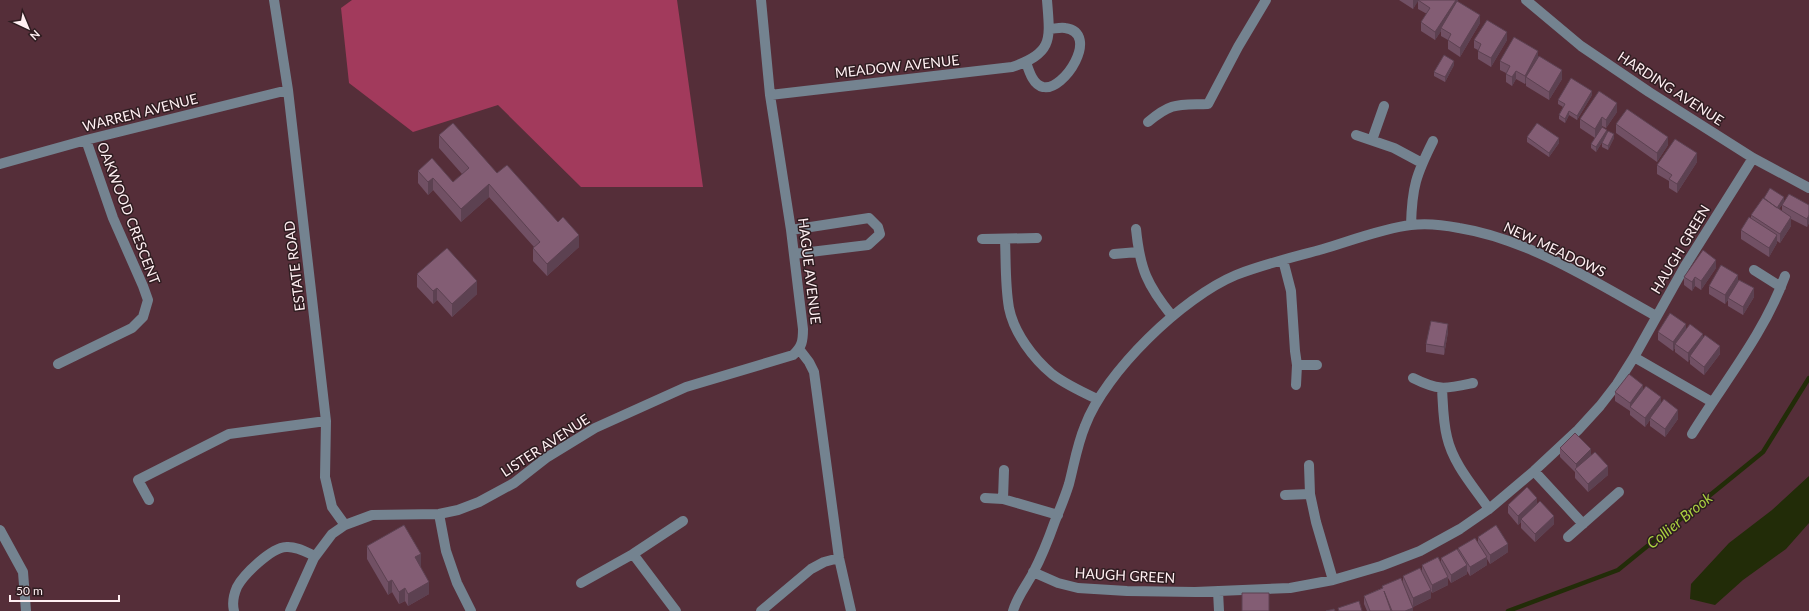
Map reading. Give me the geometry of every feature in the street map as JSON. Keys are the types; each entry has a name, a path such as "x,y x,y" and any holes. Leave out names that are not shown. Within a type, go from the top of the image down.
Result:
{"street":[{"name":"ESTATE ROAD","path":"274,0 288,90 326,421 325,477 332,507 345,524"},
{"name":"HAGUE AVENUE","path":"760,0 770,95 791,230 803,329 804,340 799,349"},
{"name":"MEADOW AVENUE","path":"770,95 1012,67 1036,58 1048,41 1050,29 1047,0"},
{"path":"1148,122 1163,110 1175,105 1208,104 1238,47 1266,0"},
{"name":"HARDING AVENUE","path":"1526,0 1581,46 1753,158 1809,188"},
{"path":"1026,62 1036,83 1043,87 1051,86 1060,81 1073,66 1079,54 1081,45 1079,37 1072,31 1065,28 1050,29"},
{"name":"WARREN AVENUE","path":"0,164 86,140 288,90"},
{"path":"1372,140 1384,106"},
{"path":"1356,135 1394,148 1422,163"},
{"name":"OAKWOOD CRESCENT","path":"58,364 132,328 143,316 148,300 113,218 86,140"},
{"path":"1411,225 1412,197 1415,179 1434,141"},
{"name":"HAUGH GREEN","path":"1033,572 1058,583 1078,588 1127,591 1218,591 1290,588 1333,580 1381,566 1420,551 1460,529 1489,509 1534,471 1600,406 1617,384 1634,357 1685,266 1753,158"},
{"path":"791,230 869,218 878,227 880,234 868,245 794,254"},
{"name":"NEW MEADOWS","path":"1013,611 1022,590 1033,572 1058,515 1069,484 1074,459 1085,425 1097,399 1114,376 1172,316 1197,298 1235,276 1283,260 1411,225 1458,228 1490,235 1542,255 1656,316"},
{"path":"1136,229 1138,252 1144,272 1151,288 1172,316"},
{"path":"1005,238 1006,287 1010,310 1026,344 1052,374 1097,399"},
{"path":"982,239 1037,238"},
{"path":"1114,254 1138,252"},
{"path":"1283,260 1291,291 1294,351 1297,365 1296,385"},
{"path":"1754,270 1781,287"},
{"path":"1692,434 1755,338 1785,276"},
{"path":"799,349 809,362 814,372 839,558 851,611"},
{"name":"LISTER AVENUE","path":"345,524 372,515 439,514 458,510 479,502 514,483 546,458 602,425 686,387 793,355 799,349"},
{"path":"1634,357 1712,402"},
{"path":"1297,365 1317,365"},
{"path":"1413,378 1431,386 1442,388 1473,383"},
{"path":"1442,388 1443,418 1451,449 1456,461 1489,509"},
{"path":"149,500 138,480 229,434 326,421"},
{"path":"1309,465 1310,494 1316,522 1333,580"},
{"path":"1003,499 1004,470"},
{"path":"1534,471 1583,524"},
{"path":"1568,537 1619,492"},
{"path":"1285,495 1310,494"},
{"path":"985,498 1003,499 1058,515"},
{"path":"439,514 446,551 457,583 471,611"},
{"path":"581,583 633,554 683,521"},
{"path":"290,611 315,556 332,534 345,524"},
{"path":"0,530 22,572 26,611"},
{"path":"234,611 234,594 238,586 248,573 272,552 285,547 290,547 302,550 315,556"},
{"path":"633,554 676,611"},
{"path":"760,611 811,569 824,562 839,558"},
{"path":"1218,591 1219,611"}],"shaded area":[{"path":"352,0 677,0 703,187 581,187 498,105 413,132 349,83 341,8"},
{"path":"1809,476 1809,523 1786,549 1743,580 1715,605 1690,599 1691,584 1729,543 1772,510"}],"building":[{"path":"1418,0 1456,0 1435,32 1421,22 1430,8"},
{"path":"1457,1 1480,15 1460,48 1448,40 1451,34 1441,28"},
{"path":"1487,20 1507,32 1491,58 1478,51 1481,44 1474,40"},
{"path":"1514,37 1538,51 1525,76 1516,71 1512,77 1506,74 1510,66 1500,61"},
{"path":"1444,55 1454,61 1445,77 1434,72"},
{"path":"1539,56 1562,70 1549,92 1526,77"},
{"path":"1571,78 1592,91 1577,116 1569,111 1565,119 1559,115 1565,104 1558,100"},
{"path":"1599,91 1617,103 1606,120 1602,117 1595,129 1580,119"},
{"path":"1627,109 1668,137 1657,153 1616,124"},
{"path":"453,123 497,173 507,165 558,222 563,217 579,235 547,264 533,248 540,242 489,184 461,209 433,178 428,182 418,171 432,158 453,182 469,168 439,135"},
{"path":"1537,123 1559,138 1549,153 1527,137"},
{"path":"1602,127 1607,130 1596,147 1591,144"},
{"path":"1608,131 1614,134 1608,146 1602,143"},
{"path":"1675,139 1697,153 1677,184 1669,179 1672,175 1657,165"},
{"path":"1770,188 1784,197 1777,208 1764,198"},
{"path":"1789,194 1809,205 1809,215 1807,219 1782,205"},
{"path":"1763,198 1791,217 1780,234 1751,215"},
{"path":"1749,217 1777,235 1769,248 1741,230"},
{"path":"447,248 477,281 452,304 437,288 433,291 417,274"},
{"path":"1703,250 1716,260 1701,281 1695,277 1692,282 1684,277"},
{"path":"1721,265 1738,275 1725,295 1709,286"},
{"path":"1739,280 1754,288 1743,307 1728,298"},
{"path":"1670,313 1686,324 1673,342 1658,332"},
{"path":"1431,321 1448,324 1444,347 1426,344"},
{"path":"1690,324 1703,334 1688,353 1675,344"},
{"path":"1705,335 1720,346 1704,367 1690,356"},
{"path":"1629,374 1643,385 1630,403 1615,392"},
{"path":"1646,386 1661,397 1645,418 1630,407"},
{"path":"1664,399 1678,410 1665,429 1650,418"},
{"path":"1575,433 1591,449 1576,464 1560,448"},
{"path":"1595,452 1608,466 1588,484 1575,469"},
{"path":"1527,487 1537,498 1518,516 1508,505"},
{"path":"1540,501 1554,516 1535,534 1521,519"},
{"path":"404,525 421,554 415,557 429,582 408,594 405,588 399,592 392,580 388,582 367,546"},
{"path":"1496,525 1508,544 1490,555 1478,537"},
{"path":"1475,538 1487,557 1470,567 1458,548"},
{"path":"1457,549 1467,565 1451,575 1441,558"},
{"path":"1438,557 1448,577 1432,585 1422,565"},
{"path":"1420,568 1431,590 1413,598 1403,576"},
{"path":"1401,578 1413,608 1405,611 1392,611 1384,591 1391,611 1370,611 1364,596"},
{"path":"1242,593 1269,593 1269,611 1242,611"},
{"path":"1359,601 1362,611 1339,611 1338,608"}],"waterway":[{"name":"Collier Brook","path":"1508,611 1618,570 1763,452 1809,378"}]}
